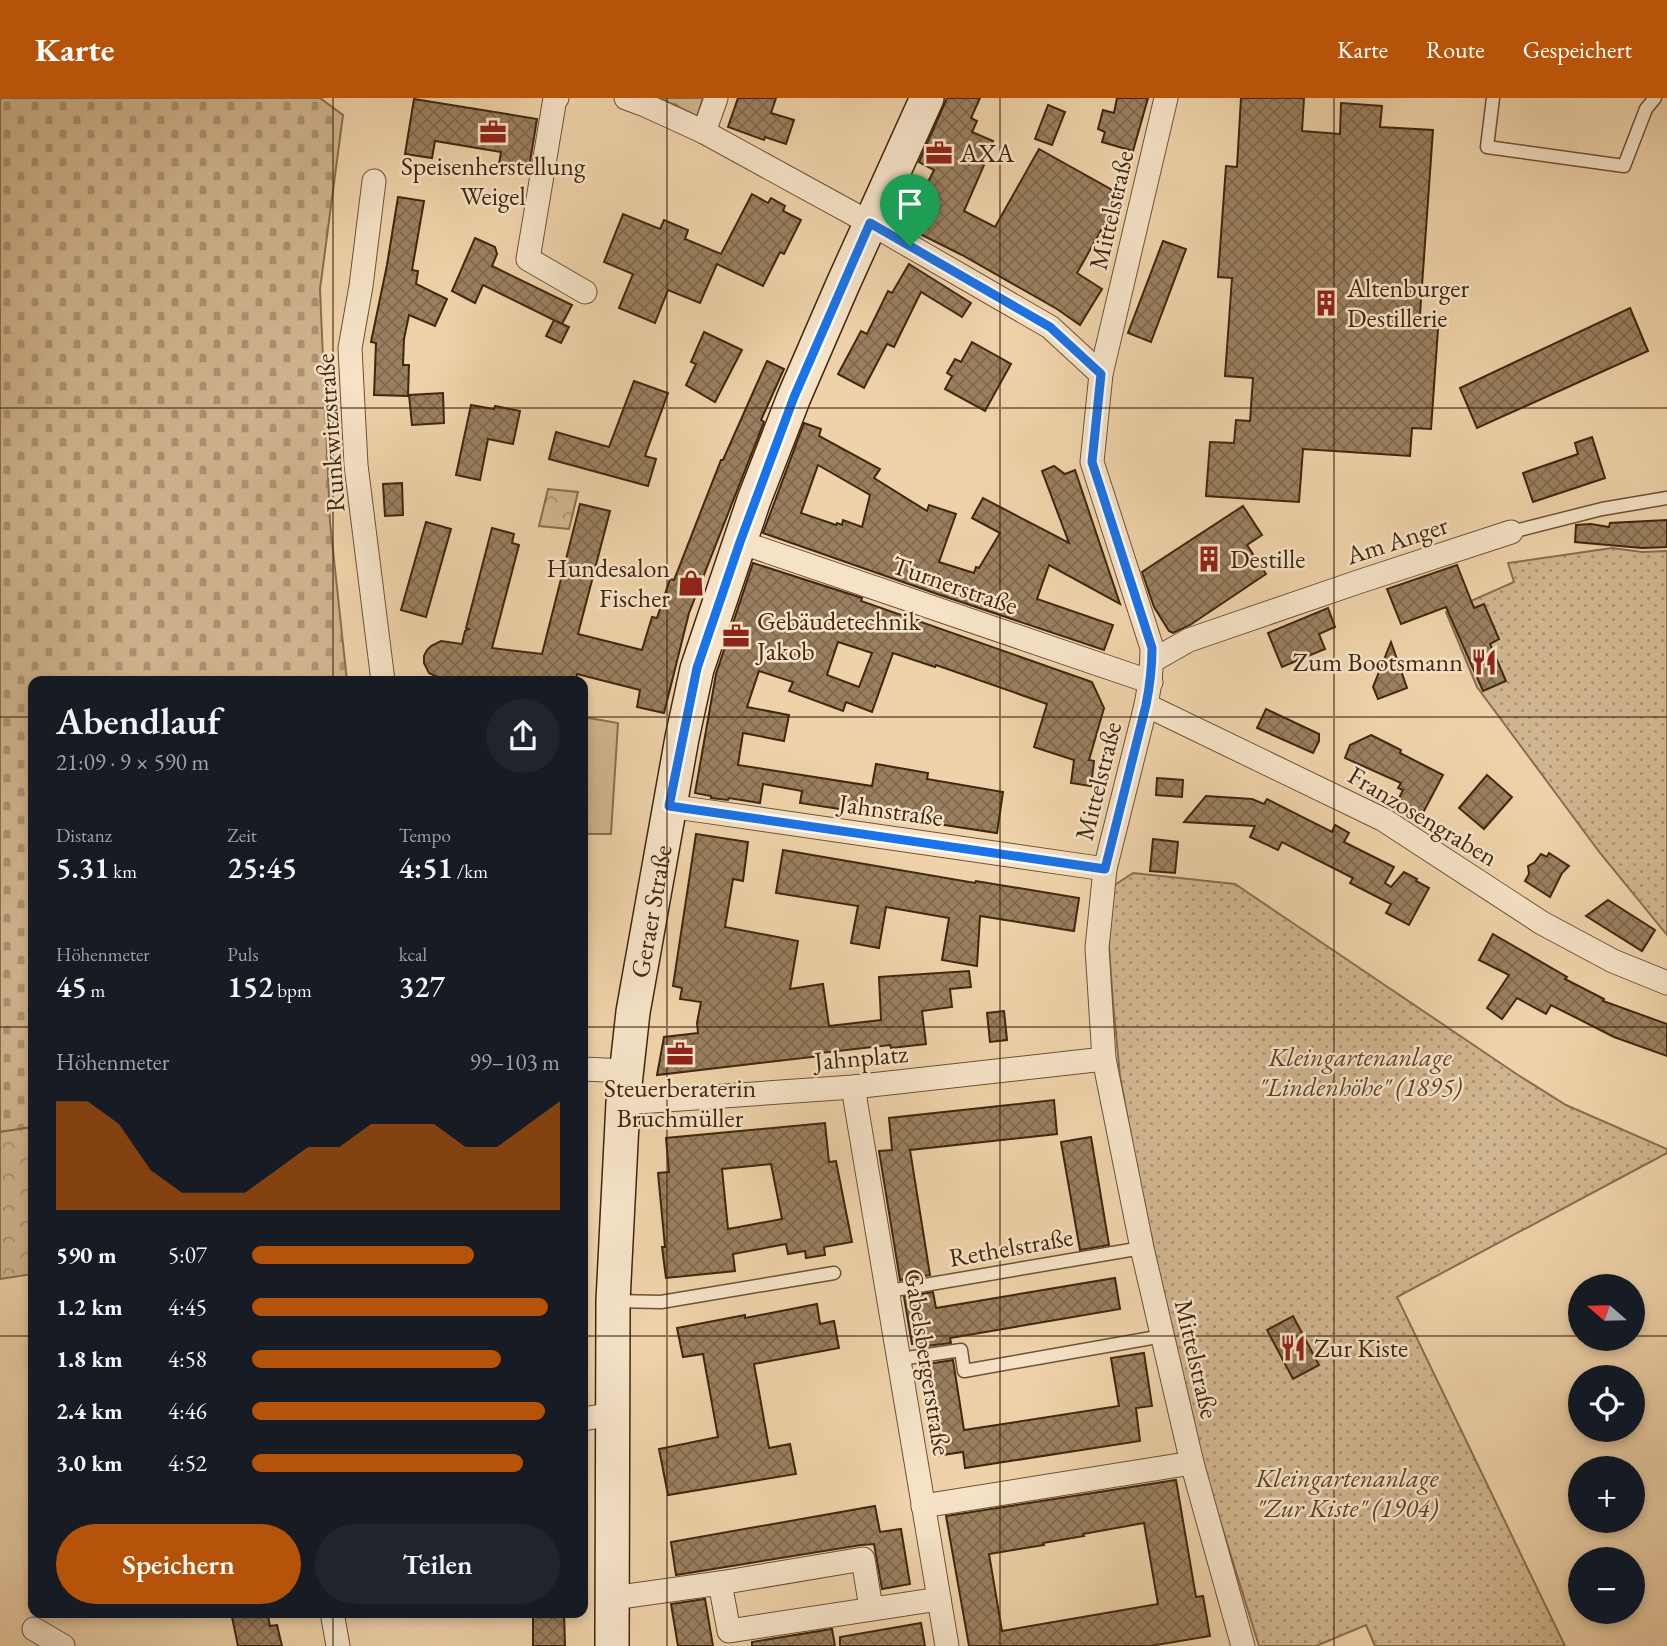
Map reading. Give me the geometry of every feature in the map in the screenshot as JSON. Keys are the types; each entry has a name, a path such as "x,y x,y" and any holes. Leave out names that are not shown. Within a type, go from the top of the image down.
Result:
{"main road":[{"name":"Geraer Straße","path":"612,1646 613,1598 598,1416 613,1301 625,1087 633,1012 669,806 697,668 794,397 927,98"}],"street":[{"path":"557,98 528,259 585,292"},
{"path":"626,98 704,132 870,223 1050,327 1101,374"},
{"path":"704,132 716,98"},
{"name":"Mittelstraße","path":"1166,98 1101,374 1092,462 1152,648 1150,683 1105,869 1097,948 1104,1059 1142,1248 1192,1463 1243,1646"},
{"name":"Runkwitzstraße","path":"374,181 350,348 356,465 382,676"},
{"name":"Am Anger","path":"1150,683 1189,640 1511,532"},
{"name":"Turnerstraße","path":"740,542 1150,683"},
{"name":"Franzosengraben","path":"1150,683 1384,820 1542,923 1613,961 1667,983"},
{"name":"Jahnstraße","path":"669,806 1105,869"},
{"name":"Jahnplatz","path":"625,1087 853,1087 1104,1059"},
{"path":"588,1071 625,1087"},
{"name":"Gabelsbergerstraße","path":"853,1087 947,1646"},
{"path":"923,1506 1192,1463"},
{"path":"613,1598 863,1559 871,1608"},
{"path":"720,1583 729,1631 939,1599"},
{"path":"333,1618 338,1646"},
{"path":"34,1629 63,1646"}],"lane":[{"path":"1493,98 1487,148 1624,166 1646,109 1655,98"},
{"name":"Am Anger","path":"1511,532 1602,509 1667,498"},
{"name":"Rethelstraße","path":"889,1291 1142,1248"},
{"path":"613,1301 661,1302 834,1273"},
{"path":"900,1359 961,1350 964,1371 1163,1336"}],"green space":[{"path":"0,98 320,98 343,115 320,289 330,522 346,676 28,676 28,1128 0,1132"},
{"path":"660,98 703,98 697,116"},
{"path":"548,489 578,492 569,529 539,526"},
{"path":"1612,548 1642,552 1667,551 1667,935 1600,853 1477,687 1446,612 1514,582 1508,563"},
{"path":"588,718 618,723 611,834 588,834"},
{"name":"Kleingartenanlage \"Zur Kiste\" (1904)","path":"1133,873 1235,884 1566,1105 1667,1149 1667,1153 1397,1297 1565,1646 1375,1646 1366,1625 1316,1646 1259,1646 1200,1456 1139,1182 1120,1076 1108,934 1113,886"},
{"path":"28,1128 28,1275 0,1279 0,1132"}],"building":[{"path":"738,98 776,98 771,113 794,120 786,144 765,137 764,140 728,127"},
{"path":"947,98 980,98 971,118 977,121 972,132 993,141 964,211 995,227 1039,149 1121,195 1077,273 1102,289 1080,325 962,255 906,227 934,170 919,162"},
{"path":"1117,98 1148,98 1133,151 1102,142 1105,132 1098,129 1103,110 1114,113"},
{"name":"Altenburger Destillerie","path":"1241,98 1304,98 1302,131 1340,134 1341,103 1382,106 1380,127 1433,130 1419,328 1438,329 1431,429 1412,428 1410,456 1303,449 1299,502 1206,496 1210,442 1234,443 1236,420 1250,421 1253,378 1225,376 1232,278 1218,277 1226,166 1237,167"},
{"path":"414,99 537,119 528,174 498,170 501,152 435,141 432,158 405,154"},
{"path":"1048,105 1065,112 1052,145 1035,139"},
{"path":"752,194 768,203 771,198 785,206 783,211 801,220 784,254 780,252 763,286 717,264 700,303 668,290 655,323 619,308 633,274 604,262 623,214 660,229 664,220 688,230 685,239 721,254"},
{"path":"398,197 424,201 412,270 418,271 416,284 447,299 435,326 409,315 404,339 403,365 409,365 408,396 374,395 376,343 371,342"},
{"path":"475,238 495,247 497,254 492,266 572,305 562,324 569,327 561,343 546,336 554,320 483,285 475,303 452,291"},
{"path":"1163,241 1186,249 1151,342 1128,333"},
{"path":"909,264 971,303 962,317 921,292 894,347 887,344 864,388 838,374 861,331 867,334 888,291 892,293"},
{"path":"1630,308 1648,351 1477,428 1460,388"},
{"path":"704,332 742,350 715,402 686,385 696,364 691,362"},
{"path":"972,342 1011,364 985,411 945,389 952,376 947,373 955,359 961,362"},
{"path":"767,361 784,369 761,420 764,422 689,613 664,713 637,707 640,690 577,674 435,676 429,673 424,663 427,650 441,641 462,644 465,631 469,629 466,628 492,528 514,534 512,543 519,545 492,648 542,654 580,504 610,511 578,634 642,650 652,617 657,618 670,579 674,580"},
{"path":"634,381 668,393 645,456 656,459 648,486 549,459 556,432 609,447"},
{"path":"443,393 444,423 412,425 409,395"},
{"path":"471,405 520,411 513,444 488,439 480,480 456,475"},
{"path":"804,423 821,429 819,436 880,469 874,478 927,511 929,505 956,514 939,562 974,573 1000,533 972,518 983,498 1069,543 1042,471 1054,466 1065,474 1075,470 1120,604 1049,565 1037,599 1113,625 1104,650 763,533","holes":["818,465 870,495 862,527 843,520 842,525 836,525 801,513"]},
{"path":"1592,437 1605,478 1533,502 1523,473 1578,454 1575,443"},
{"path":"402,483 403,515 385,516 383,484"},
{"name":"Destille","path":"1243,506 1262,535 1247,545 1266,574 1190,625 1173,633 1169,631 1154,607 1142,572"},
{"path":"1667,520 1667,547 1642,548 1575,542 1576,525 1609,527 1610,523"},
{"path":"426,522 451,529 426,617 401,610"},
{"path":"753,563 862,598 861,601 1092,682 1104,708 1089,760 1094,761 1091,786 1071,783 1074,760 1034,747 1047,704 936,665 935,667 893,653 872,712 846,702 843,711 789,691 793,682 759,671 747,707 789,715 784,741 743,733 738,765 872,786 876,764 928,773 927,779 1003,792 997,833 800,803 802,791 763,784 760,803 711,798 695,793 716,674","holes":["838,642 872,653 859,687 827,675"]},
{"path":"1457,565 1474,608 1484,604 1499,639 1490,644 1506,681 1483,691 1446,607 1401,624 1387,589"},
{"path":"1328,608 1335,627 1319,634 1325,649 1282,667 1268,633"},
{"path":"1391,642 1407,688 1378,699 1373,687"},
{"path":"1266,709 1319,734 1319,741 1313,753 1257,728"},
{"path":"1371,735 1443,775 1423,813 1398,800 1403,790 1398,788 1401,783 1345,758 1350,745"},
{"path":"1487,775 1512,797 1484,829 1459,808"},
{"path":"1157,778 1183,780 1182,797 1156,795"},
{"path":"1206,796 1252,799 1264,804 1267,799 1332,832 1335,825 1349,833 1344,842 1394,867 1385,883 1391,887 1404,872 1429,888 1409,925 1386,913 1391,904 1350,883 1353,878 1282,842 1278,850 1250,837 1255,826 1184,822"},
{"path":"696,834 748,842 743,881 733,879 725,927 798,941 790,989 823,984 829,1026 881,1020 879,977 969,971 971,987 950,989 952,1007 922,1011 926,1044 820,1053 821,1056 657,1075 664,1037 698,1033 701,1002 680,999 682,988 673,986"},
{"path":"1153,839 1178,842 1175,873 1150,871"},
{"path":"783,850 1079,898 1074,931 980,916 977,966 942,960 949,918 886,907 879,948 851,943 858,906 776,893"},
{"path":"1549,853 1569,866 1562,873 1550,897 1525,881 1529,874 1528,866 1541,854 1547,857"},
{"path":"1608,900 1655,930 1642,951 1586,916"},
{"path":"1493,934 1567,977 1565,979 1604,999 1603,1001 1667,1024 1667,1056 1614,1037 1551,1005 1546,1014 1517,998 1502,1019 1487,1008 1509,975 1479,960"},
{"path":"1004,1011 1007,1040 990,1042 987,1013"},
{"path":"1054,1100 1057,1134 910,1150 930,1275 900,1280 879,1151 892,1150 889,1118"},
{"path":"825,1123 829,1162 836,1161 852,1242 824,1247 825,1255 806,1258 805,1251 788,1254 786,1244 733,1254 735,1271 666,1278 658,1173 669,1172 666,1138","holes":["771,1164 782,1219 728,1229 722,1169"]},
{"path":"1091,1137 1109,1245 1080,1250 1061,1142"},
{"path":"1115,1278 1120,1309 950,1338 951,1343 918,1347 918,1343 912,1344 904,1297 933,1292 936,1308"},
{"path":"817,1304 820,1324 834,1321 839,1348 754,1364 769,1448 790,1444 796,1474 668,1495 659,1449 718,1437 703,1354 683,1357 677,1328"},
{"name":"Zur Kiste","path":"1293,1316 1319,1365 1293,1379 1267,1330"},
{"path":"1144,1353 1152,1406 1136,1408 1140,1441 965,1468 963,1452 935,1456 921,1365 953,1360 964,1430 1119,1406 1111,1358"},
{"path":"1176,1480 1196,1597 1203,1596 1210,1636 1150,1646 969,1646 946,1516","holes":["1144,1523 1158,1604 1002,1631 989,1554"]},
{"path":"875,1506 880,1532 901,1529 910,1584 882,1589 874,1544 676,1575 671,1542"},
{"path":"705,1599 713,1646 678,1646 671,1604"},
{"path":"232,1618 268,1618 270,1626 277,1625 282,1646 238,1646"},
{"path":"533,1618 564,1618 565,1646 533,1646"},
{"path":"921,1623 925,1646 840,1646 840,1637"},
{"path":"832,1629 835,1646 752,1646 752,1642"}],"place":[{"name":"Speisenherstellung Weigel","path":"493,132"},
{"name":"AXA","path":"939,153"},
{"name":"Altenburger Destillerie","path":"1326,303"},
{"name":"Destille","path":"1209,559"},
{"name":"Hundesalon Fischer","path":"691,583"},
{"name":"Gebäudetechnik Jakob","path":"736,636"},
{"name":"Zum Bootsmann","path":"1484,662"},
{"name":"Steuerberaterin Bruchmüller","path":"680,1054"},
{"name":"Zur Kiste","path":"1293,1348"}],"route":[{"path":"870,223 910,246 1050,327 1101,374 1092,462 1152,648 1151,682 1105,869 669,806 697,668 754,500 794,397 870,223"}],"park label":[{"name":"Kleingartenanlage \"Lindenhöhe\" (1895)","path":"1360,1072"}]}
